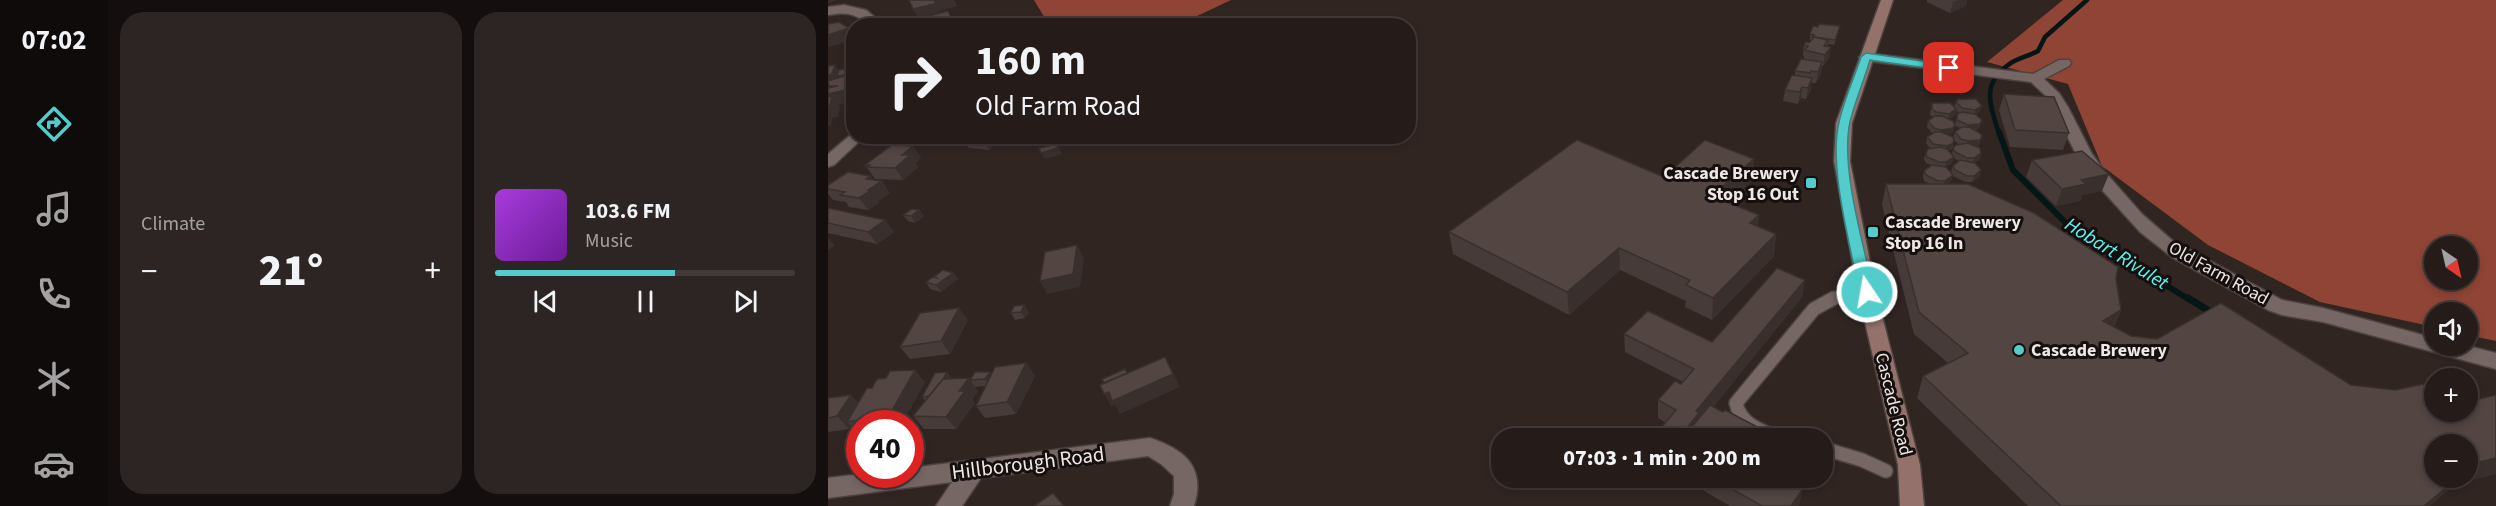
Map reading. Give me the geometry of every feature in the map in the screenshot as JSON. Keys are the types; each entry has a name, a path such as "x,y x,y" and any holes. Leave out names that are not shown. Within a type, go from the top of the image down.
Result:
{"street":[{"name":"Cascade Road","path":"1887,0 1844,123 1841,148 1843,174 1867,292 1909,465 1912,506"},
{"path":"828,11 857,9 865,12 871,18"},
{"path":"1866,57 2035,78 2064,63"},
{"name":"Old Farm Road","path":"2035,78 2050,92 2073,129 2091,165 2134,216 2183,256 2275,305 2289,310 2334,318 2424,342"},
{"path":"828,162 849,144"},
{"name":"Old Farm Road","path":"2477,356 2496,361"},
{"name":"Hillborough Road","path":"828,488 1150,447 1172,457 1183,468 1187,488 1182,506"},
{"path":"948,506 974,470"}],"lane":[{"path":"1759,428 1745,421 1736,410 1736,403 1814,309 1836,297 1867,292"},
{"path":"1833,451 1862,460 1886,471"}],"shaded area":[{"path":"1034,0 1231,0 1193,18 1045,18"},
{"path":"2063,0 2496,0 2496,341 2478,337 2478,302 2424,302 2424,325 2320,302 2208,245 2102,166 2068,84 1987,62"}],"building":[{"path":"909,0 935,0 935,4 913,9"},
{"path":"948,11 951,18 929,18 928,16"},
{"path":"839,22 846,26 846,29 828,35 828,24"},
{"path":"1819,24 1840,26 1835,40 1813,37 1814,35 1810,34 1813,26 1818,27"},
{"path":"1814,37 1828,40 1824,46 1831,47 1825,55 1805,50 1808,46 1804,45 1806,42 1809,43"},
{"path":"1801,59 1822,62 1818,72 1795,71"},
{"path":"835,65 832,74 828,75 828,66"},
{"path":"846,68 845,75 837,76 839,70"},
{"path":"846,75 846,90 828,94 828,88 838,86 829,86 828,81"},
{"path":"1792,75 1812,78 1808,88 1802,87 1800,92 1785,90"},
{"path":"2004,94 2054,97 2069,133 2015,130"},
{"path":"832,96 830,106 828,106 828,97"},
{"path":"1958,99 1976,99 1982,106 1975,110 1962,108 1956,102"},
{"path":"1932,103 1950,103 1956,109 1949,114 1936,112 1932,109"},
{"path":"1962,112 1975,114 1982,120 1980,124 1968,125 1957,120 1957,114"},
{"path":"1935,116 1942,116 1953,121 1955,125 1953,128 1941,130 1934,128 1928,121"},
{"path":"1962,127 1969,127 1980,133 1982,136 1980,140 1961,139 1955,132"},
{"path":"1935,132 1953,137 1954,141 1947,146 1933,144 1927,137"},
{"path":"1577,140 1664,177 1705,140 1754,159 1712,196 1759,215 1750,223 1776,234 1713,298 1686,285 1690,280 1619,248 1567,292 1449,232"},
{"path":"1968,143 1980,148 1981,153 1974,158 1967,158 1955,152 1953,148 1956,145"},
{"path":"1048,144 1056,144 1058,148 1041,153 1039,148 1049,146"},
{"path":"892,145 913,146 902,155 910,155 895,168 865,165"},
{"path":"1940,147 1947,149 1954,157 1946,162 1939,162 1927,157 1928,149"},
{"path":"2082,151 2109,174 2081,180 2086,184 2062,189 2032,160"},
{"path":"1960,160 1975,163 1981,170 1974,176 1967,176 1955,170 1953,166"},
{"path":"1932,165 1946,167 1953,175 1945,181 1938,181 1926,175 1924,171"},
{"path":"848,172 870,176 866,179 882,181 859,198 840,195 845,192 828,189 828,185"},
{"name":"Cascade Brewery","path":"1886,184 1968,184 2034,213 2118,267 2116,279 2121,310 2103,321 2131,336 2157,339 2221,303 2351,385 2395,390 2424,384 2424,422 2478,422 2478,399 2496,395 2496,458 2478,462 2478,434 2424,434 2424,488 2446,488 2424,506 2061,506 1923,376 1968,353 1919,312"},
{"path":"828,208 885,220 868,232 828,223"},
{"path":"912,209 919,210 911,216 903,215"},
{"path":"1077,245 1073,274 1040,281 1045,252"},
{"path":"1777,268 1805,280 1696,411 1699,413 1687,428 1661,428 1676,410 1658,400 1675,381 1681,384 1694,369 1624,334 1648,311 1712,342"},
{"path":"943,270 953,273 936,285 926,282 933,277 937,278 935,276"},
{"path":"1024,305 1021,312 1011,313 1014,306"},
{"path":"959,308 941,341 900,347 920,313"},
{"path":"1165,357 1173,374 1112,401 1109,392 1104,394 1100,385"},
{"path":"1026,363 1007,402 976,406 995,367"},
{"path":"1125,369 1127,373 1104,383 1102,379"},
{"path":"915,370 892,410 854,410 867,388 872,388 877,379 886,378 890,371"},
{"path":"947,372 929,396 922,397 935,373"},
{"path":"975,372 990,372 985,379 970,380"},
{"path":"969,378 959,391 965,391 946,417 924,416 924,410 918,410 943,379"},
{"path":"851,395 837,416 828,418 828,398"},
{"path":"1710,405 1723,412 1725,410 1759,428 1691,428"},
{"path":"1730,488 1798,488 1802,490 1791,506 1762,506"},
{"path":"1053,493 1064,506 1034,506"}],"waterway":[{"name":"Hobart Rivulet","path":"1999,134 1990,97 1994,80 2011,63 2038,51 2045,37 2087,0"},
{"name":"Hobart Rivulet","path":"1999,132 2013,170 2067,224 2190,300"},
{"name":"Hobart Rivulet","path":"2188,298 2214,314"}],"place":[{"name":"Cascade Brewery Stop 16 Out","path":"1811,183"},
{"name":"Cascade Brewery Stop 16 In","path":"1873,232"},
{"name":"Cascade Brewery","path":"2019,350"}],"route":[{"path":"1867,292 1843,174 1841,148 1844,123 1866,57 1949,68"}]}
